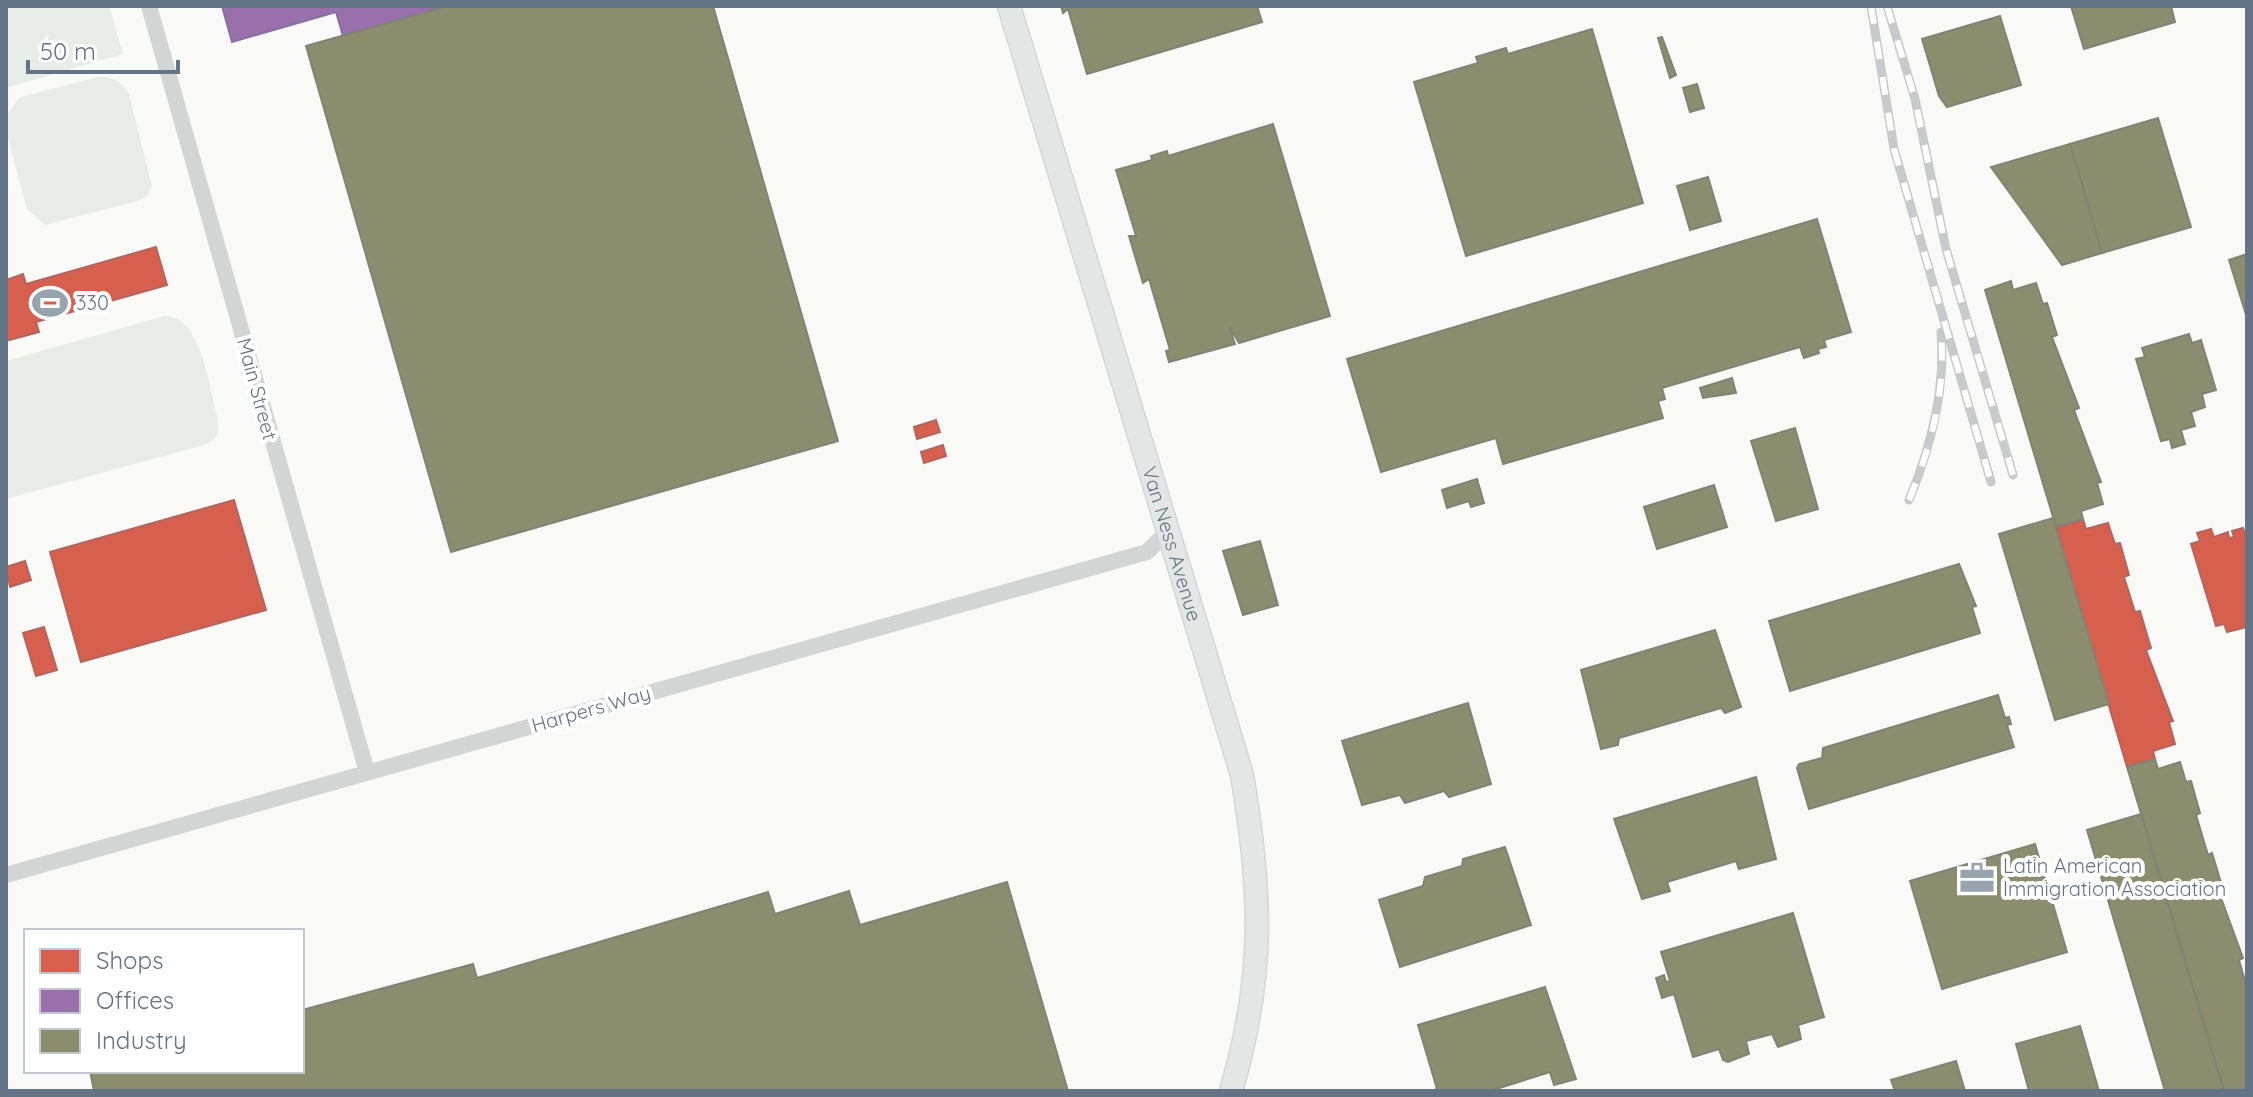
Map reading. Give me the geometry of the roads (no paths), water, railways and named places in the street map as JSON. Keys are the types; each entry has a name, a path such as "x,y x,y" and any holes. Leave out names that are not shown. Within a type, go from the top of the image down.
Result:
{"main road":[{"name":"Van Ness Avenue","path":"1009,6 1242,775 1254,845 1259,907 1257,975 1246,1039 1232,1091"}],"street":[{"name":"Main Street","path":"149,6 367,772"},
{"name":"Harpers Way","path":"6,875 1147,552 1169,530"}],"railway":[{"path":"1871,6 1894,149 1991,482"},
{"path":"1887,6 1915,99 1946,249 2013,475"},
{"path":"1909,500 1935,418 1941,376 1941,332"}],"place":[{"name":"330","path":"50,303"},
{"name":"Latin American Immigration Association","path":"1977,878"}]}
